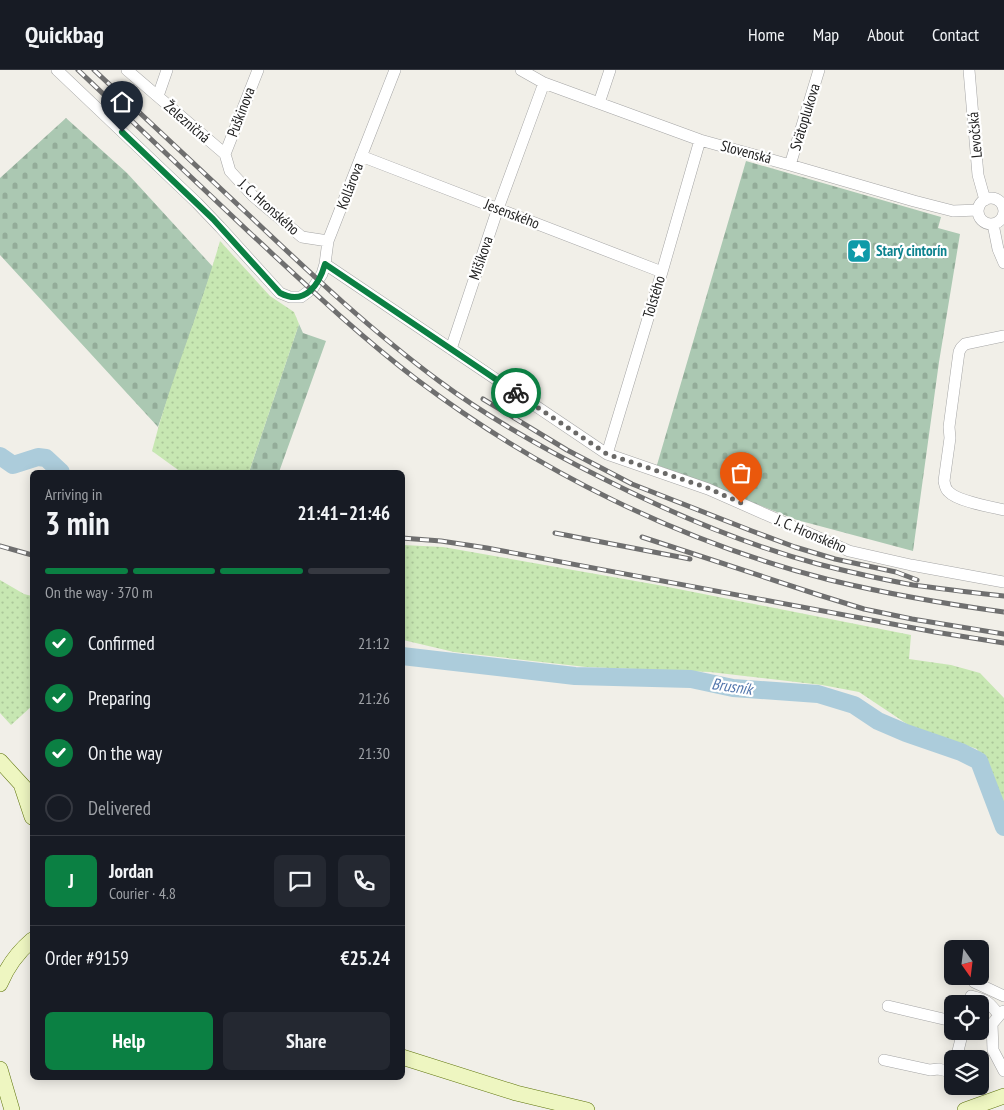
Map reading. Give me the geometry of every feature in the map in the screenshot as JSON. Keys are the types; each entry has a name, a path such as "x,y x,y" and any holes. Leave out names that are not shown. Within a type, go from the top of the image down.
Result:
{"main road":[{"path":"0,761 27,791 30,807"},
{"path":"0,984 8,967 30,942"},
{"path":"405,1058 516,1093 587,1110"},
{"path":"0,1069 12,1110"},
{"path":"965,1110 1002,1097"}],"street":[{"name":"Kollárova","path":"57,70 202,208 275,288 285,296 290,297 301,297 313,288 318,281 325,264 328,241 395,70"},
{"name":"Železničná","path":"127,70 225,154"},
{"path":"158,96 167,70"},
{"name":"Puškinova","path":"225,154 258,70"},
{"name":"Slovenská","path":"521,70 544,83 700,140 953,211 978,210"},
{"path":"599,103 610,70"},
{"name":"Svätoplukova","path":"790,164 819,70"},
{"name":"Levočská","path":"969,70 978,175 985,200"},
{"name":"Mišíkova","path":"451,349 498,209 544,83"},
{"name":"Tolstého","path":"607,454 700,140"},
{"name":"J. C. Hronského","path":"225,154 230,171 254,196 302,237 328,241"},
{"name":"Jesenského","path":"361,156 662,272"},
{"path":"985,200 997,200 1003,207 1004,211 1000,219 993,224 982,221 980,218 978,210 985,200"},
{"path":"993,224 998,249 1004,263"},
{"name":"J. C. Hronského","path":"325,264 607,454 708,488 849,551 911,565 1004,582"},
{"path":"1004,336 965,344 959,352 944,481 948,492 956,497 1004,510"},
{"path":"985,985 1004,996"},
{"path":"989,1002 1001,1013 992,1024 994,1050 1004,1070"},
{"path":"888,1006 944,1019"},
{"path":"884,1060 930,1070 944,1070"}],"green space":[{"path":"66,118 127,173 213,267 158,427 0,255 0,178"},
{"path":"746,161 941,217 938,228 960,234 939,362 913,551 797,520 657,465"},
{"path":"220,241 270,296 294,312 299,324 250,470 178,470 152,451 167,398"},
{"path":"299,324 303,333 326,341 280,470 250,470"},
{"path":"405,545 443,547 658,585 911,635 909,659 951,665 980,673 1004,698 1004,817 977,749 910,726 859,692 822,685 710,672 586,667 454,652 405,640"},
{"path":"0,580 30,596 30,708 11,725 0,713"}],"waterway":[{"name":"Brusník","path":"0,456 13,465 38,457 46,458 59,470"},
{"name":"Brusník","path":"405,656 575,676 691,679 733,688 818,694 854,705 878,721 961,752 979,761 1004,827"}],"railway":[{"path":"78,70 250,233 352,326 416,379 463,413 512,444 613,500 720,546 830,580 960,606 1004,612"},
{"path":"94,70 297,261 367,323 439,381 478,408 539,445 654,503 708,527 762,547 853,573 913,585 1004,596"},
{"path":"483,399 567,450 632,484 795,547 835,559 896,572 917,580"},
{"path":"555,533 690,559"},
{"path":"642,537 864,609 1004,634"},
{"path":"405,538 441,541 487,548 935,632 1004,643"},
{"path":"0,546 30,554"}],"way so far":[{"path":"516,393 607,454 708,488 741,503"}],"place":[{"name":"Starý cintorín","path":"859,251"}],"route":[{"path":"122,132 213,219 280,293 295,298 301,297 313,288 322,274 325,264 516,393"}]}
